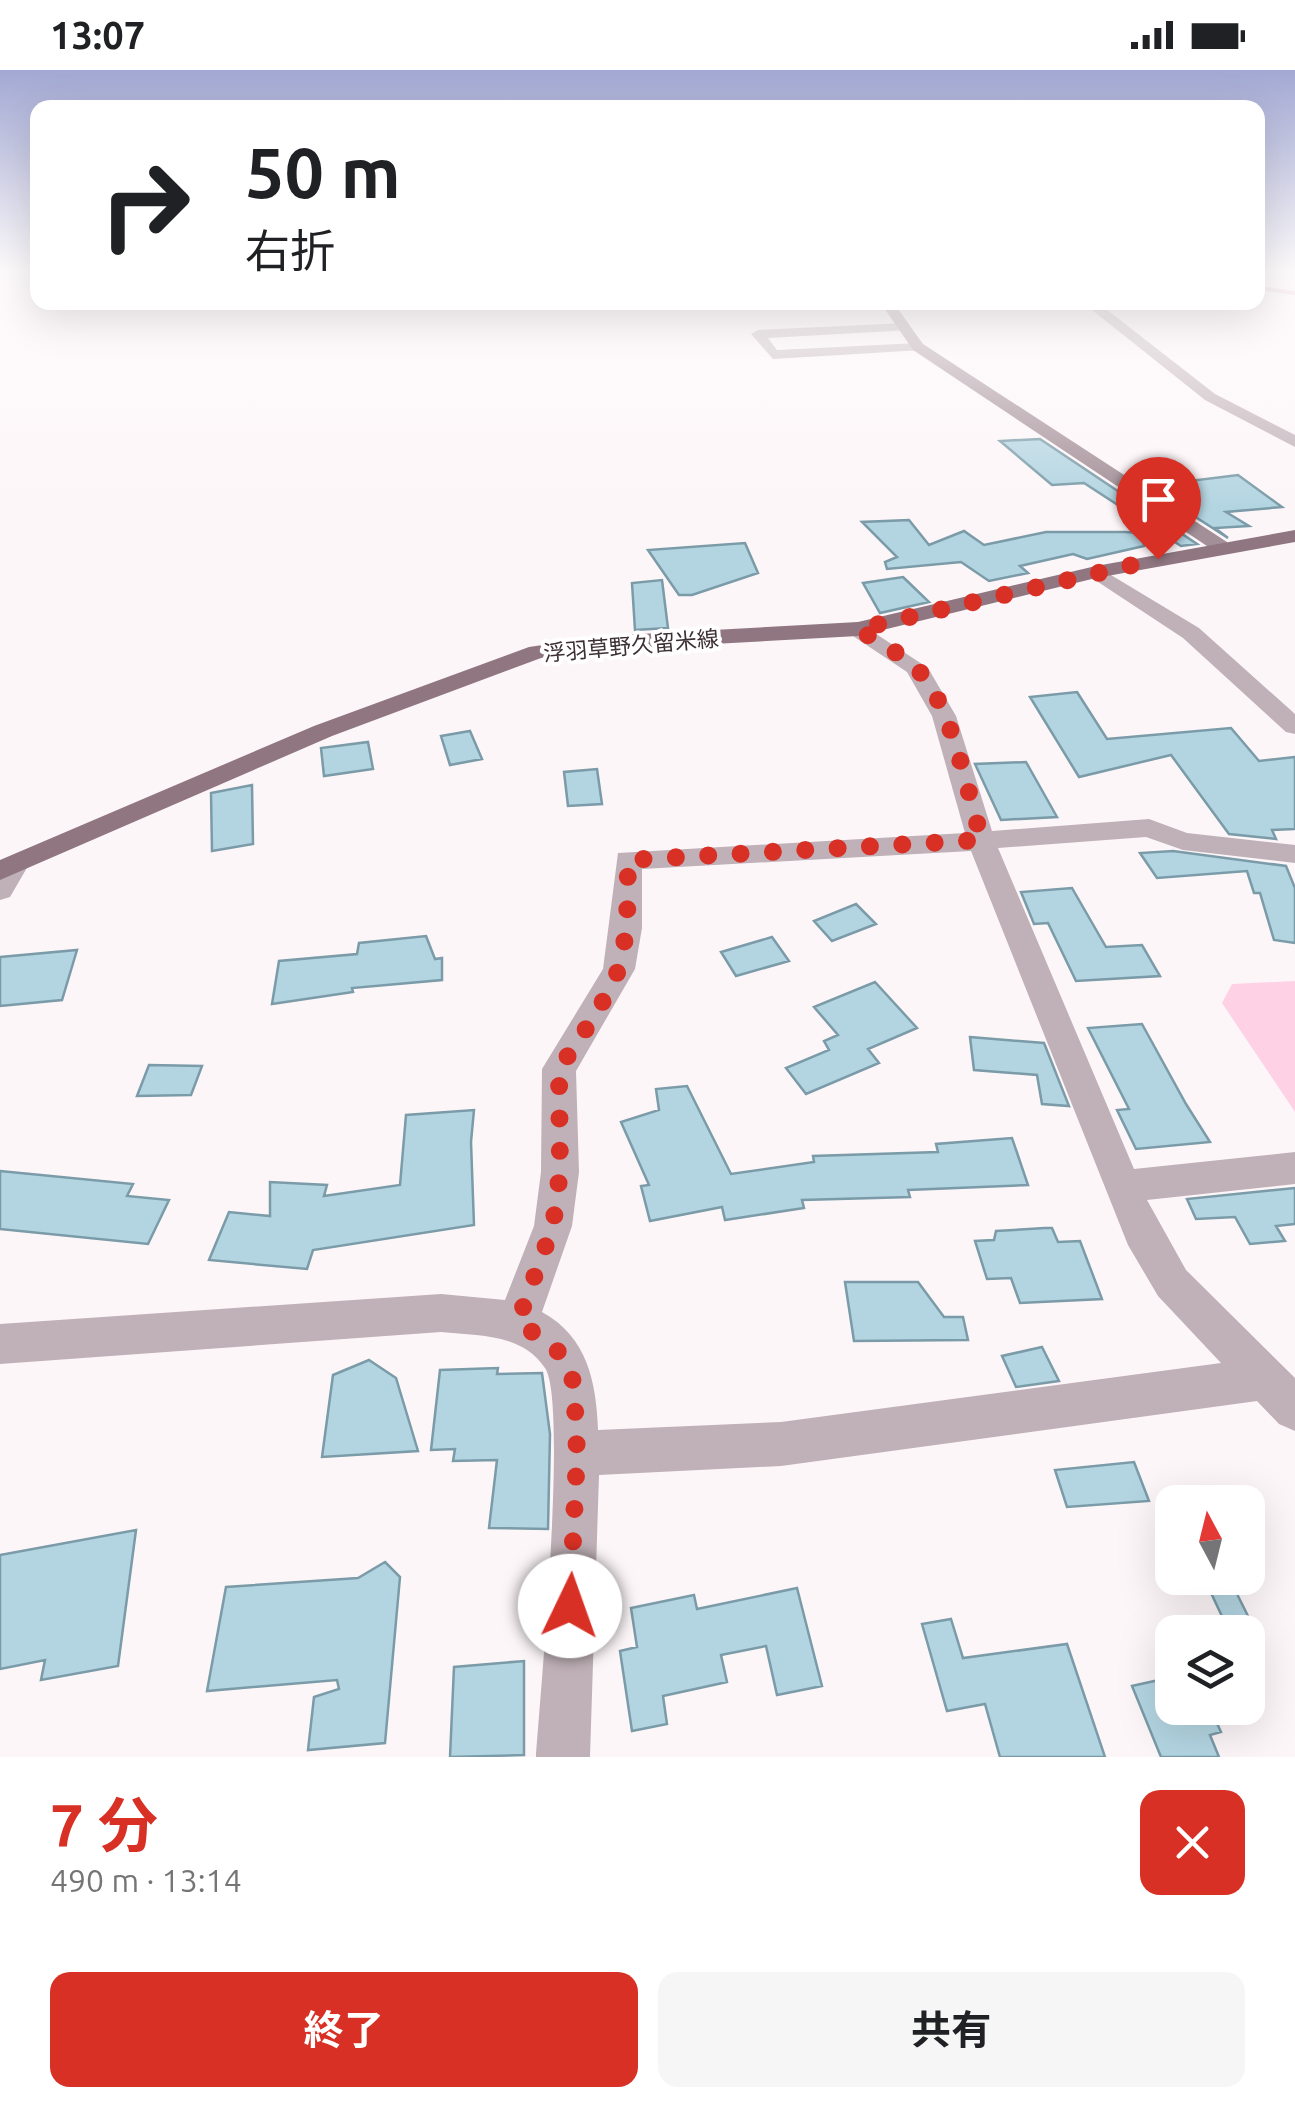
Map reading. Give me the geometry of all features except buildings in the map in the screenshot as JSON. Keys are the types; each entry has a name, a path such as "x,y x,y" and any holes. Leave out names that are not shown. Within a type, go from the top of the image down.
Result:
{"main road":[{"path":"921,350 1220,546"},
{"name":"浮羽草野久留米線","path":"5,876 323,732 538,652 603,644 858,629 1096,572 1220,546 1295,536"}],"street":[{"path":"769,350 772,354 876,350"},
{"path":"1149,350 1210,397 1295,442"},
{"path":"1096,572 1191,634 1295,727"},
{"path":"858,629 916,668 944,716 982,840 1142,1233 1172,1283 1261,1379 1295,1408"},
{"path":"518,1321 553,1226 560,1172 559,1069 598,1011 619,969 627,928 628,860 1149,828 1183,841 1294,856"},
{"path":"1123,1186 1295,1168"},
{"path":"0,1344 441,1313 518,1321 560,1353 574,1383 577,1454 563,1757"},
{"path":"577,1454 781,1444 1261,1379"}],"shaded area":[{"path":"1295,981 1295,1112 1222,1003 1232,984"}],"route":[{"path":"570,1606 577,1454 574,1383 560,1353 538,1332 518,1321 553,1226 560,1172 556,1092 559,1069 598,1011 619,969 627,928 628,860 982,840 944,716 929,686 916,668 858,629 1158,559"}]}
